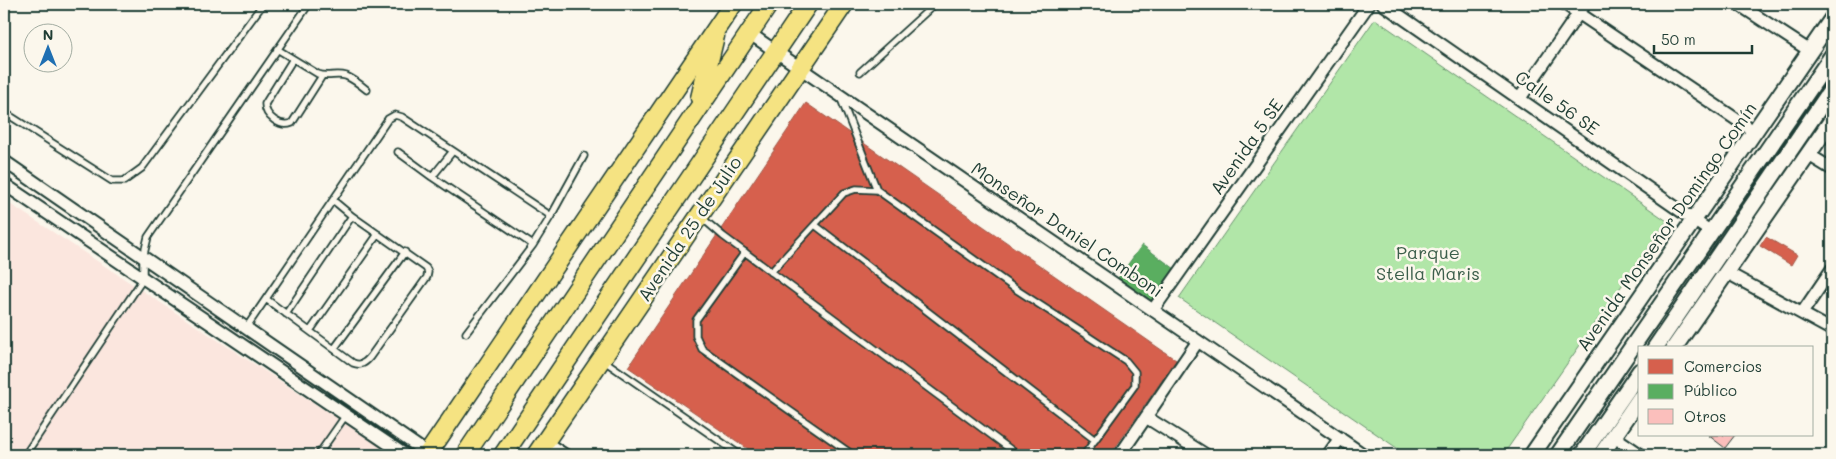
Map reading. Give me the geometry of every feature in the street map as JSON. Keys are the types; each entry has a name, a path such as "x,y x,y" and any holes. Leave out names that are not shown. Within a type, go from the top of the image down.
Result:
{"main road":[{"path":"428,455 733,4"},
{"path":"469,452 769,4"},
{"name":"Avenida 25 de Julio","path":"503,455 808,4"},
{"name":"Avenida 25 de Julio","path":"540,449 844,4"},
{"name":"Avenida Monseñor Domingo Comín","path":"1532,455 1832,20"},
{"path":"698,110 718,26"},
{"path":"1558,455 1832,56"},
{"path":"1656,346 1832,89"},
{"path":"1675,346 1832,120"},
{"path":"1582,455 1638,373"},
{"path":"1601,455 1638,401"}],"street":[{"name":"Avenida 5 SE","path":"1153,310 1369,4"},
{"name":"Calle 56 SE","path":"1383,4 1711,232"},
{"path":"1565,4 1582,8 1755,132"},
{"path":"1738,4 1810,51"},
{"path":"1520,98 1582,8"},
{"name":"Monseñor Daniel Comboni","path":"749,33 1364,455"},
{"path":"1809,155 1832,168"},
{"path":"4,161 428,455"},
{"path":"4,184 405,455"},
{"path":"1802,313 1832,269"},
{"path":"1726,272 1832,330"},
{"path":"1120,455 1198,341"},
{"path":"346,416 355,403"},
{"path":"1146,417 1206,455"},
{"path":"1613,436 1641,455"},
{"path":"1328,455 1340,438"},
{"path":"540,449 565,455"}],"lane":[{"path":"4,112 112,181 124,181 142,168 263,4"},
{"path":"25,455 143,279 143,258 148,237 309,4"},
{"path":"860,72 935,4"},
{"path":"277,49 322,76 348,76 367,90"},
{"path":"294,59 265,104 268,115 283,124 292,123 322,76"},
{"path":"839,95 877,190 1017,290 1126,361 1135,372 1134,385 1084,455"},
{"path":"246,328 334,202 388,119 395,115 402,117 551,216"},
{"path":"432,178 453,151"},
{"path":"398,152 432,178 533,245"},
{"path":"466,333 533,245 584,156"},
{"path":"772,272 844,193 856,189 877,190"},
{"path":"266,299 357,365 364,363 370,357 427,277 428,272 426,268 334,202"},
{"path":"286,314 352,216"},
{"path":"699,216 1018,455"},
{"path":"814,225 1095,440"},
{"path":"310,331 378,234"},
{"path":"334,350 405,252"},
{"path":"745,252 696,320 696,336 702,350 853,455"},
{"path":"602,359 740,455"},
{"path":"318,455 346,416"}],"shaded area":[{"path":"4,200 393,455 4,455"}],"green space":[{"name":"Parque Stella Maris","path":"1375,19 1667,221 1503,455 1407,455 1179,298"}],"building: Comercios":[{"path":"806,103 1176,360 1110,455 757,455 628,367"},
{"path":"1766,237 1797,255 1791,265 1760,246"}],"building: Público":[{"path":"1142,245 1175,269 1150,302 1118,278"}],"building: Otros":[{"path":"1709,436 1734,436 1725,448"}]}
